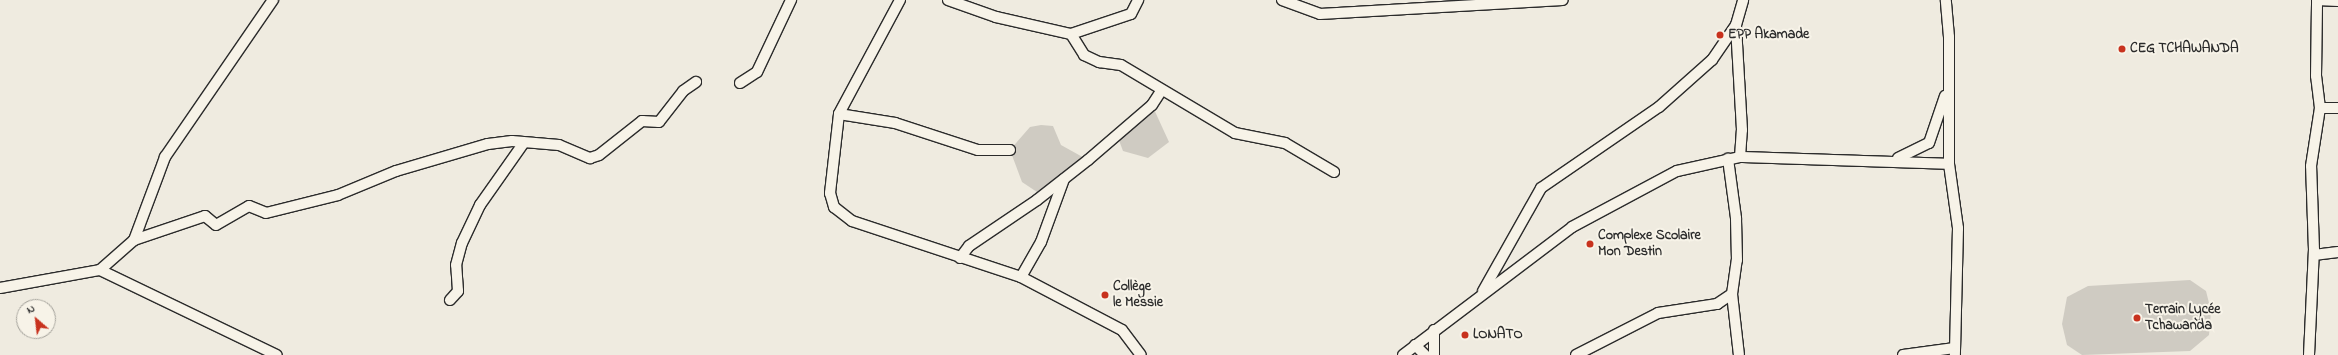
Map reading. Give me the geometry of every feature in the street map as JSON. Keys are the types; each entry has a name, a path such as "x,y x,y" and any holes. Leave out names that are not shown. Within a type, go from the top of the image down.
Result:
{"street":[{"path":"134,240 165,157 273,0"},
{"path":"740,83 758,72 790,0"},
{"path":"900,0 839,114 830,193 834,207 852,221 1021,278 1122,330 1141,355"},
{"path":"948,0 996,17 1071,34 1131,14 1138,0"},
{"path":"1282,0 1320,14 1413,4 1563,0"},
{"path":"1740,156 1742,130 1736,26 1743,0"},
{"path":"1903,355 1955,352 1958,228 1949,164 1947,89 1949,37 1946,0"},
{"path":"2310,355 2314,255 2311,166 2320,108 2316,76 2317,0 2338,1"},
{"path":"1482,293 1541,188 1659,107 1712,60 1736,26"},
{"path":"1071,34 1084,55 1099,62 1121,65 1161,91 1235,133 1260,141 1285,143 1334,172"},
{"path":"0,288 100,270 134,240 205,216 216,225 249,206 266,213 338,195 396,171 488,144 559,145 576,155 599,155 642,121 659,122 683,91 696,82"},
{"path":"1886,161 1914,153 1929,143 1947,89"},
{"path":"960,258 969,246 1064,179 1152,105 1161,91"},
{"path":"2320,108 2338,108"},
{"path":"839,114 895,123 978,150 1010,150"},
{"path":"450,300 458,291 456,265 468,230 480,205 523,144"},
{"path":"1403,355 1482,293 1572,228 1654,181 1701,163 1740,156 1949,164"},
{"path":"1728,159 1736,218 1737,260 1732,294 1739,355"},
{"path":"1021,278 1041,242 1064,179"},
{"path":"2314,255 2338,252"},
{"path":"100,270 277,355"},
{"path":"1576,355 1658,313 1717,304 1732,294"},
{"path":"1434,330 1434,355"},
{"path":"1415,345 1426,355"}],"shaded area":[{"path":"1152,105 1169,142 1148,158 1123,151 1117,135"},
{"path":"1041,125 1053,126 1061,145 1088,160 1043,196 1022,182 1010,150 1030,127"},
{"name":"Terrain Lycée Tchawanda","path":"2190,280 2206,291 2211,311 2209,335 2190,351 2082,355 2067,345 2062,324 2067,297 2088,286"}],"place":[{"name":"EPP Akamade","path":"1720,35"},
{"name":"CEG TCHAWANDA","path":"2122,49"},
{"name":"Complexe Scolaire Mon Destin","path":"1590,244"},
{"name":"Collège le Messie","path":"1105,295"},
{"name":"Terrain Lycée Tchawanda","path":"2137,318"},
{"name":"LONATO","path":"1465,335"}]}
